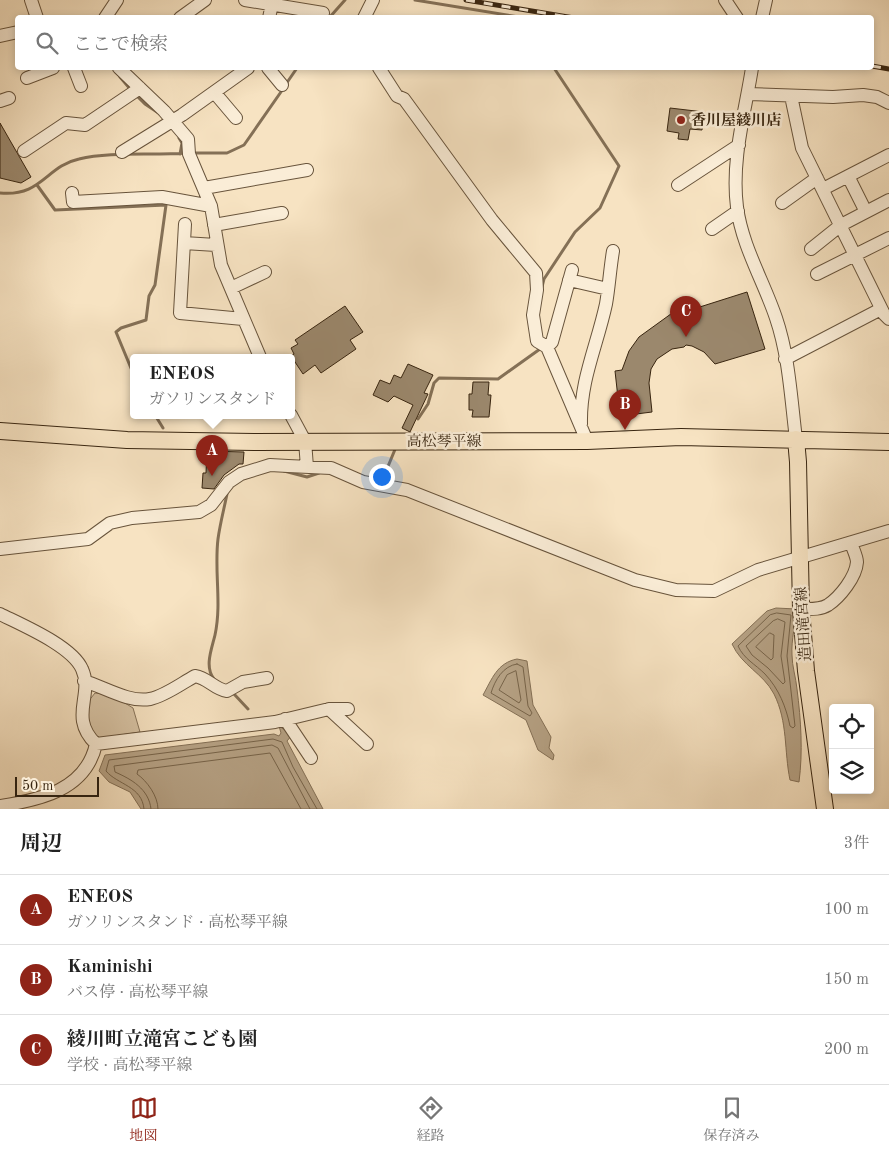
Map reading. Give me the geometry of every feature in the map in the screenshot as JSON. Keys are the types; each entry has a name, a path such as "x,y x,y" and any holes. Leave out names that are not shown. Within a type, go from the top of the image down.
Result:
{"main road":[{"name":"高松琴平線","path":"0,431 127,440 587,441 680,437 796,438 889,442"},
{"name":"造田滝宮線","path":"796,438 801,609 806,671 825,809"}],"street":[{"path":"30,0 36,15"},
{"path":"107,15 117,0"},
{"path":"184,15 205,0"},
{"path":"245,0 323,13"},
{"path":"366,15 373,0"},
{"path":"724,0 735,15"},
{"path":"763,15 766,0"},
{"path":"270,15 272,4"},
{"path":"0,36 15,33"},
{"path":"27,78 48,70"},
{"path":"75,70 81,86"},
{"path":"120,70 136,91 188,139 189,153 211,206 216,245 221,265 259,354"},
{"path":"122,152 170,123 245,70"},
{"path":"270,70 282,85"},
{"path":"381,70 397,96 404,99 492,220 536,273 537,290 533,323 537,340 547,347 572,410 581,424 587,441"},
{"path":"752,70 739,145 736,188 738,211 743,233 776,319 785,359 796,438"},
{"path":"24,151 66,123 85,125 136,91"},
{"path":"214,92 236,118"},
{"path":"748,94 833,97 863,95 877,97 889,103"},
{"path":"785,359 885,314 802,148 791,96"},
{"path":"678,185 739,145"},
{"path":"782,203 820,183 848,176 889,155"},
{"path":"204,188 307,170"},
{"path":"848,176 866,212"},
{"path":"72,193 73,202 162,197 211,206"},
{"path":"811,249 841,225 889,200"},
{"path":"712,230 738,211"},
{"path":"214,225 282,213"},
{"path":"185,224 180,313 243,319"},
{"path":"817,274 889,238"},
{"path":"184,243 216,245"},
{"path":"581,424 581,405 586,371 606,304 613,251"},
{"path":"231,288 265,272"},
{"path":"547,347 552,342 571,275 608,289"},
{"path":"292,419 305,441 308,467"},
{"path":"0,549 88,539 110,523 132,518 199,512 211,505 229,482 240,474 270,465 331,468 363,482 407,490 635,580 659,587 696,592 714,591 758,570 889,531"},
{"path":"801,609 819,608 828,605 838,595 854,574 857,562 852,543"},
{"path":"0,615 73,655 83,670 82,723 87,735 96,744"},
{"path":"84,681 109,689 121,696 134,699 151,699 195,676 203,677 219,690 227,691 243,682 267,678"},
{"path":"96,744 285,720 329,709 348,709"},
{"path":"329,709 367,744"},
{"path":"285,720 311,758"},
{"path":"0,806 28,802 76,781 87,769 96,744"}],"shaded area":[{"path":"95,693 112,695 133,708 140,732 100,738 90,731 87,703"}],"water":[{"path":"776,608 796,609 792,649 800,724 801,759 799,782 790,780 782,715 774,694 764,680 741,658 732,644 767,611"},
{"path":"517,659 527,661 533,705 551,737 549,748 554,755 553,760 538,750 526,720 483,695 496,672 505,664"},
{"path":"279,726 292,735 287,741 323,809 141,809 130,792 109,782 99,771 105,755 274,734 279,736 281,733"}],"building":[{"path":"670,108 704,112 702,130 690,129 688,140 678,139 679,133 667,131"},
{"path":"0,123 31,177 21,183 0,178"},
{"path":"747,292 765,349 715,364 704,352 692,346 686,345 672,349 657,359 651,369 649,383 652,412 620,416 615,371 622,370 629,351 639,337 675,311 684,312"},
{"path":"345,306 363,332 350,340 356,349 321,373 315,365 303,374 295,362 295,354 291,348 298,344 295,340"},
{"path":"408,364 433,375 424,393 428,394 410,432 402,428 413,405 394,396 388,402 373,395 380,380 390,384 394,375 401,378"},
{"path":"473,382 489,382 488,395 491,395 489,417 472,417 473,410 469,410 469,394 472,394"},
{"path":"207,451 244,452 243,464 239,464 224,475 214,489 202,488 203,473 206,473"}],"waterway":[{"path":"332,15 345,0"},
{"path":"415,0 507,15"},
{"path":"286,84 296,70"},
{"path":"542,287 544,279 575,232 600,208 619,166 555,70"},
{"path":"120,77 131,90"},
{"path":"193,153 227,153 244,145 283,89"},
{"path":"135,94 157,112"},
{"path":"179,138 182,143 180,154"},
{"path":"0,193 14,193 35,186 59,168 79,159 118,154 187,153"},
{"path":"37,185 55,210 166,205 155,285 149,296 146,320 121,328 116,332 130,366"},
{"path":"418,419 428,404 434,383 439,378 498,379 540,349"},
{"path":"157,419 163,428"},
{"path":"379,480 382,481 396,447"},
{"path":"284,471 307,477 319,473"},
{"path":"214,679 209,663 218,611 217,551 227,494"},
{"path":"234,694 248,709"}],"railway":[{"path":"466,0 556,15"},
{"path":"874,66 889,69"}],"place":[{"name":"香川屋綾川店","path":"681,120"},
{"name":"綾川町立滝宮こども園","path":"686,337"},
{"name":"Kaminishi","path":"625,430"},
{"name":"ENEOS","path":"212,476"}]}
